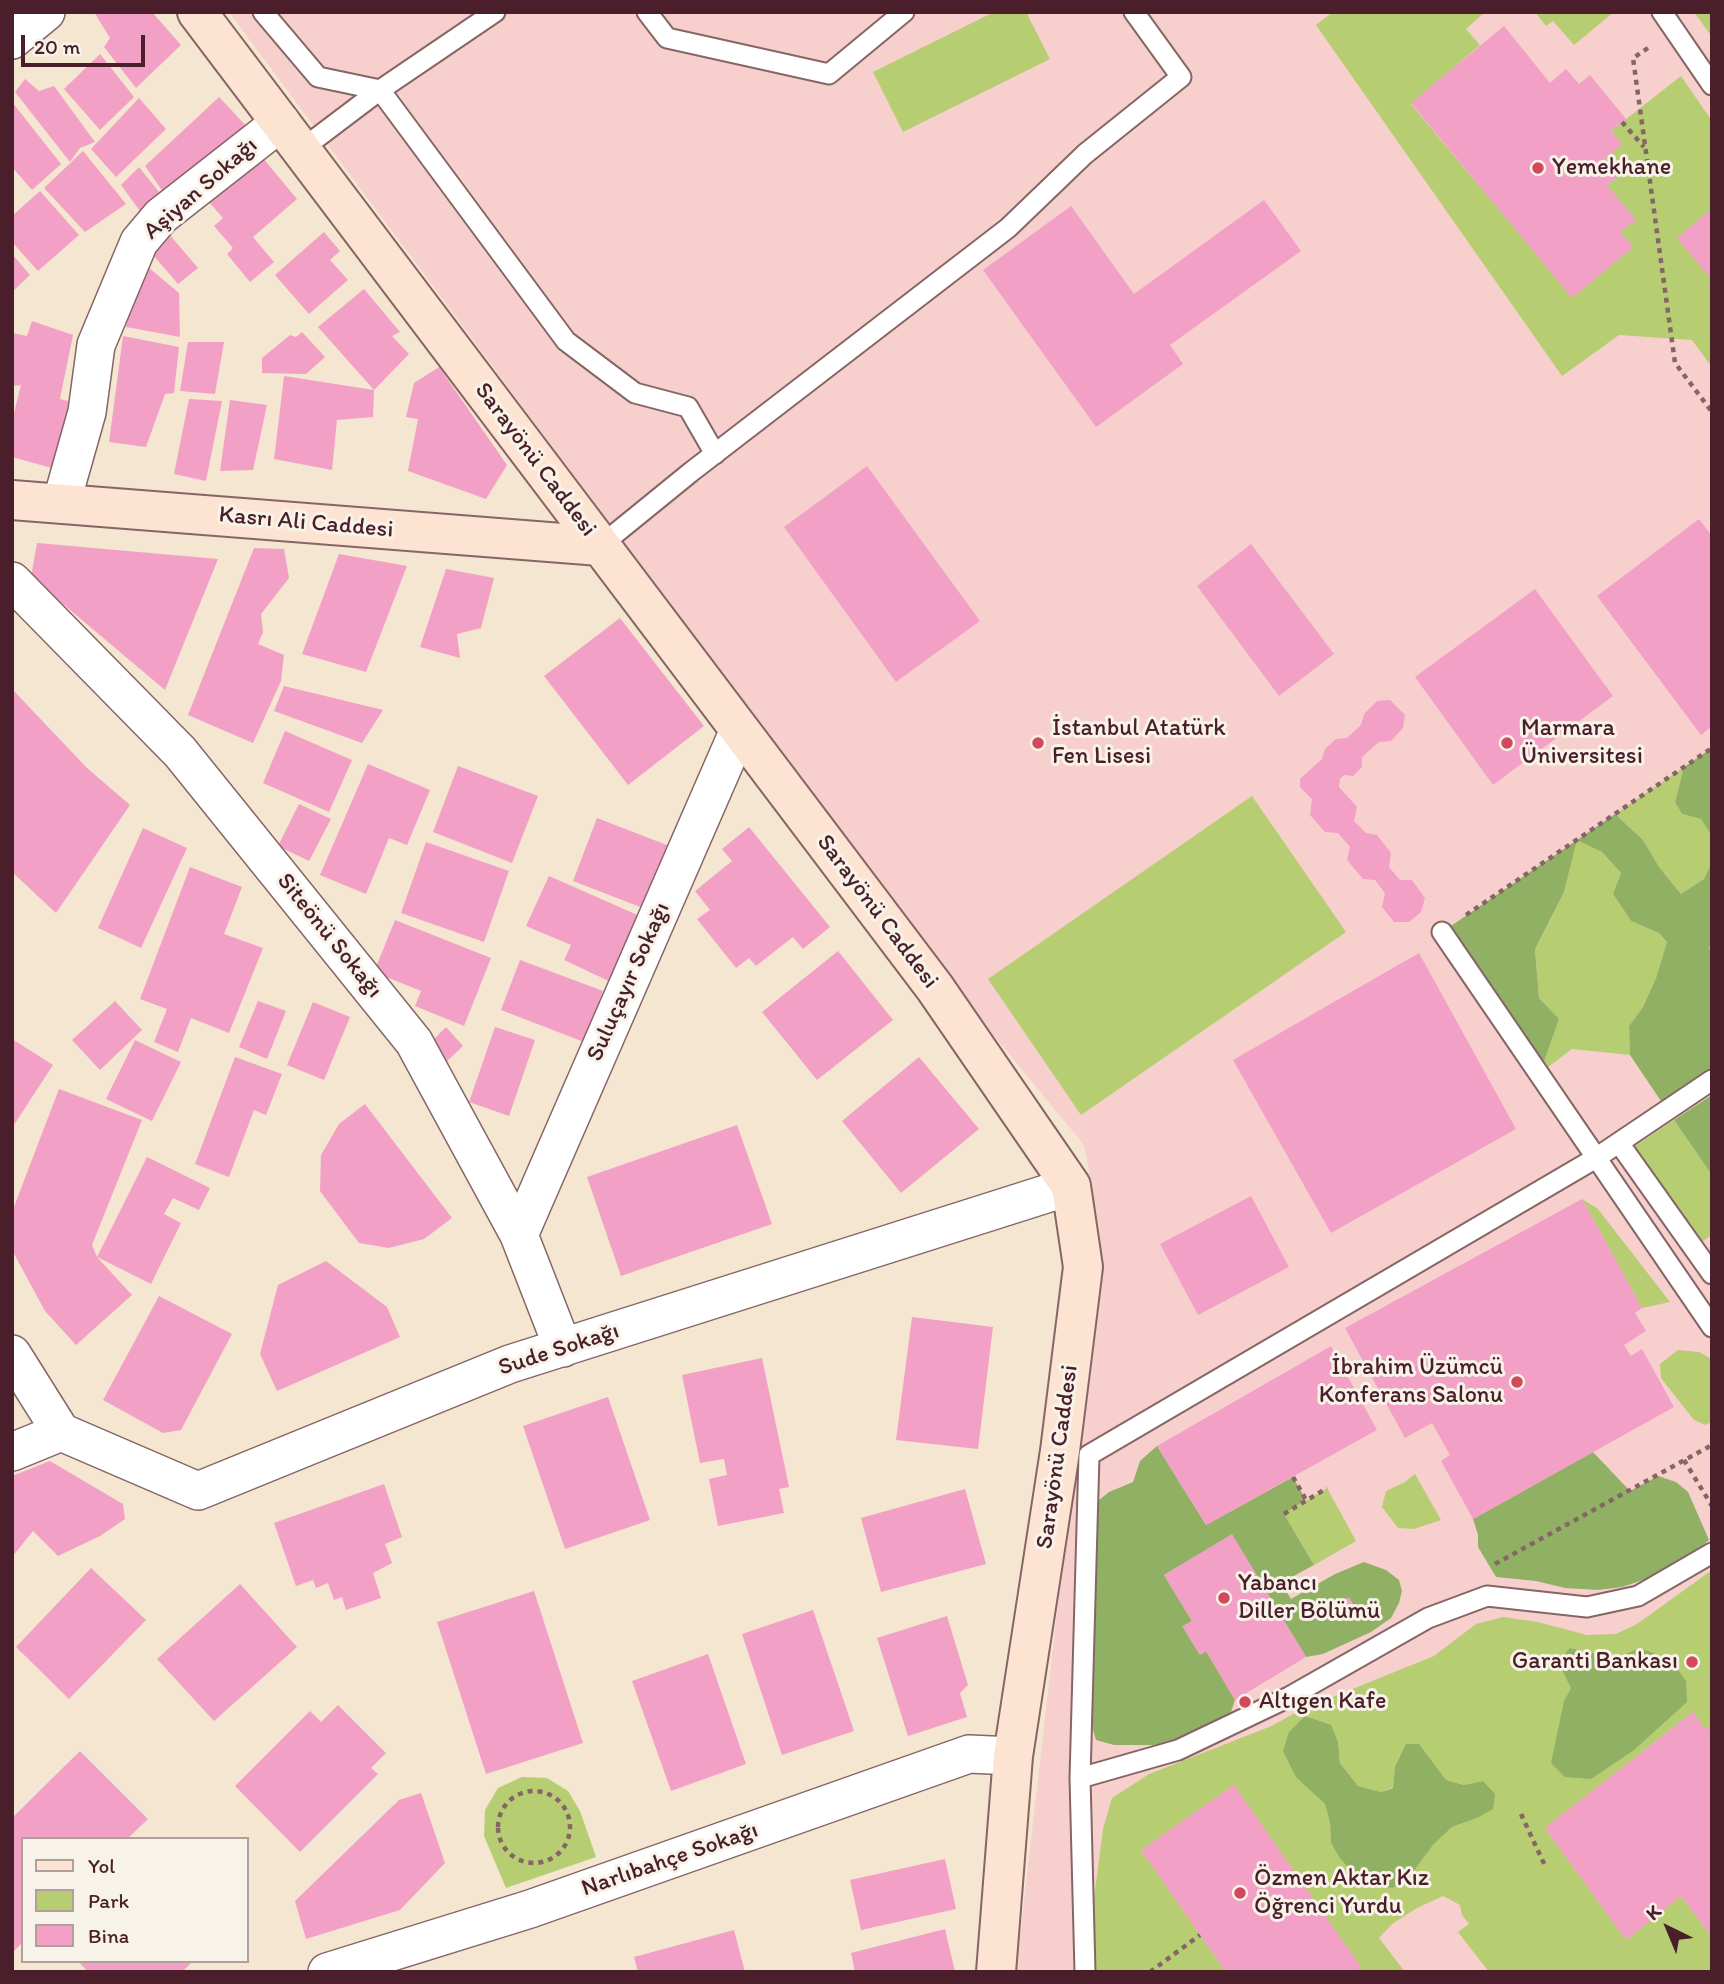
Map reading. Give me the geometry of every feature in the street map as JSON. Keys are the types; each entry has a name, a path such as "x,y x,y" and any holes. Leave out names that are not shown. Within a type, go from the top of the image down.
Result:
{"street":[{"path":"12,40 46,12"},
{"name":"Sarayönü Caddesi","path":"197,12 935,988 1071,1186 1083,1267 1060,1451 1013,1756 996,1972"},
{"name":"Aşiyan Sokağı","path":"61,504 88,412 96,345 139,242 162,216 292,135"},
{"name":"Kasrı Ali Caddesi","path":"12,500 600,546"},
{"name":"Siteönü Sokağı","path":"12,581 180,752 414,1042 519,1235 563,1348"},
{"name":"Suluçayır Sokağı","path":"519,1235 739,730"},
{"name":"Sude Sokağı","path":"61,1432 198,1490 510,1364 1071,1186"},
{"path":"12,1354 61,1432 12,1452"},
{"name":"Narlıbahçe Sokağı","path":"327,1972 530,1909 969,1754 1013,1756"}],"lane":[{"path":"262,12 318,76 380,90 566,341 635,393 688,407 715,454"},
{"path":"292,135 380,90 495,12"},
{"path":"647,12 667,38 829,74 904,12"},
{"path":"600,546 1008,228 1085,153 1181,77 1134,12"},
{"path":"1662,12 1712,85"},
{"path":"1442,932 1712,1327"},
{"path":"1084,1972 1080,1778 1088,1455 1596,1158 1712,1080"},
{"path":"1619,1143 1712,1274"},
{"path":"1080,1778 1178,1750 1289,1697 1428,1618 1487,1596 1587,1607 1638,1596 1712,1553"}],"path":[{"path":"1673,30 1633,58 1675,363 1712,412"},
{"path":"1622,122 1644,147"},
{"path":"1442,932 1712,748"},
{"path":"1489,1568 1712,1445"},
{"path":"1684,1460 1712,1506"},
{"path":"1293,1477 1306,1500"},
{"path":"1284,1514 1327,1488"},
{"path":"523,1792 542,1792 558,1800 568,1815 569,1834 561,1851 545,1862 526,1863 509,1854 499,1838 498,1819 508,1802 523,1792"},
{"path":"1521,1814 1546,1868"},
{"path":"1150,1972 1200,1935"}],"shaded area":[{"path":"229,12 1712,12 1712,1972 1016,1972 1092,1304 1094,1198 1084,1145 959,993"}],"green space":[{"path":"994,12 1026,12 1050,59 903,132 873,72"},
{"path":"1333,12 1485,12 1466,29 1480,45 1411,104 1572,297 1633,247 1620,232 1635,220 1607,185 1617,177 1604,160 1622,144 1611,131 1681,76 1712,121 1712,367 1692,340 1619,335 1562,376 1316,25"},
{"path":"1535,12 1614,12 1574,45 1553,21 1546,26"},
{"path":"1694,12 1712,12 1712,37"},
{"path":"1712,748 1712,836 1701,819 1682,814 1675,802 1684,767"},
{"path":"1684,767 1675,802 1682,814 1701,819 1712,836 1712,862 1704,879 1681,894 1659,867 1643,840 1615,814"},
{"path":"1252,796 1346,932 1081,1115 988,979"},
{"path":"1615,814 1643,840 1659,867 1681,894 1704,879 1712,862 1712,945 1709,948 1712,954 1712,1080 1667,1110 1630,1055 1629,1026 1643,1007 1656,978 1667,942 1659,933 1631,921 1613,894 1621,873 1602,852 1577,840 1564,892 1535,949 1539,998 1559,1019 1540,1073 1442,932"},
{"path":"1577,839 1602,852 1621,873 1613,894 1631,921 1659,933 1667,942 1656,978 1643,1007 1629,1026 1630,1055 1572,1049 1540,1073 1559,1019 1539,998 1535,949 1564,892"},
{"path":"1712,1095 1712,1175 1674,1120"},
{"path":"1674,1120 1712,1175 1712,1235 1693,1248 1626,1152"},
{"path":"1582,1199 1598,1209 1670,1302 1642,1308"},
{"path":"1678,1350 1699,1352 1712,1359 1712,1422 1705,1425 1694,1420 1661,1378 1660,1364"},
{"path":"1157,1446 1206,1525 1293,1477 1306,1500 1284,1514 1314,1565 1281,1583 1291,1599 1335,1574 1364,1562 1386,1570 1399,1580 1402,1591 1391,1618 1371,1632 1323,1654 1306,1657 1232,1535 1164,1575 1192,1621 1183,1627 1200,1655 1206,1651 1235,1700 1230,1715 1173,1742 1114,1745 1096,1740 1091,1723 1094,1504 1109,1492 1133,1482 1140,1461"},
{"path":"1593,1452 1630,1491 1658,1476 1676,1482 1688,1492 1709,1540 1686,1559 1652,1577 1622,1587 1598,1590 1565,1588 1536,1581 1496,1577 1478,1547 1478,1535 1473,1519"},
{"path":"1415,1474 1441,1520 1414,1529 1398,1528 1382,1507 1386,1491"},
{"path":"1327,1488 1356,1541 1314,1565 1284,1514"},
{"path":"1712,1570 1712,1725 1705,1729 1693,1712 1545,1828 1626,1940 1681,1896 1712,1937 1712,1972 1489,1972 1458,1932 1469,1924 1462,1915 1460,1905 1443,1896 1392,1924 1379,1938 1405,1972 1355,1972 1360,1967 1234,1785 1141,1850 1226,1972 1094,1972 1093,1907 1103,1829 1112,1798 1149,1774 1269,1727 1303,1709 1434,1656 1476,1624 1503,1617 1538,1622 1587,1635 1616,1634 1637,1624","holes":["1570,1648 1617,1658 1639,1648 1564,1701 1571,1688","1338,1742 1340,1763 1358,1786 1381,1792 1393,1787 1395,1767 1418,1744 1446,1780 1464,1785 1483,1781 1477,1818 1452,1827 1433,1845 1408,1879 1393,1888 1374,1886 1355,1875 1331,1843 1325,1804 1315,1794"]},
{"path":"1570,1648 1617,1658 1639,1648 1670,1659 1686,1681 1687,1702 1634,1750 1591,1779 1565,1777 1551,1763 1564,1701 1571,1688 1558,1662"},
{"path":"1305,1716 1331,1725 1338,1742 1340,1763 1358,1786 1381,1792 1393,1788 1395,1767 1406,1744 1419,1744 1446,1780 1464,1785 1483,1781 1495,1794 1493,1809 1452,1827 1433,1845 1408,1879 1393,1888 1374,1886 1355,1875 1340,1858 1331,1843 1325,1804 1296,1777 1283,1751 1289,1732"},
{"path":"522,1777 547,1778 568,1791 580,1811 596,1857 506,1888 484,1836 485,1810 498,1788"}],"building":[{"path":"94,12 152,12 181,45 136,88 104,47 110,38"},
{"name":"Yemekhane","path":"1504,26 1550,83 1566,69 1579,84 1590,75 1626,119 1611,131 1622,144 1604,160 1617,177 1607,185 1636,220 1620,232 1633,247 1572,298 1411,103"},
{"path":"100,54 134,97 100,130 64,89"},
{"path":"25,79 39,91 54,86 95,142 80,148 70,162 15,92"},
{"path":"219,97 251,131 168,199 145,166"},
{"path":"139,98 166,129 116,177 91,149"},
{"path":"12,102 61,164 32,190 12,167"},
{"path":"83,151 126,204 85,232 44,188"},
{"path":"262,157 297,199 253,237 274,262 250,282 227,254 233,248 214,226 223,218 209,202"},
{"path":"139,167 159,192 140,211 121,185"},
{"path":"40,191 79,235 38,271 12,242 12,216"},
{"path":"1264,200 1301,251 1170,345 1183,364 1096,427 983,270 1071,206 1134,294"},
{"path":"1709,211 1712,214 1712,280 1677,238"},
{"path":"163,227 198,268 178,284 148,249"},
{"path":"324,232 340,251 330,260 348,280 309,314 275,275"},
{"path":"12,254 30,275 12,292"},
{"path":"142,262 179,293 180,337 126,327"},
{"path":"364,289 400,332 392,336 409,354 374,390 318,327"},
{"path":"32,321 73,335 60,399 76,403 59,470 12,457 12,421 21,385 12,386 12,333 27,336"},
{"path":"302,332 325,357 306,374 262,373 262,358 290,335 296,337"},
{"path":"123,336 179,347 174,393 165,394 146,447 109,442"},
{"path":"188,342 224,342 215,394 180,391"},
{"path":"439,367 507,465 486,499 408,471 418,419 406,417 414,383"},
{"path":"284,376 374,390 373,417 337,420 332,470 274,459"},
{"path":"189,399 222,401 206,481 174,474"},
{"path":"230,400 267,405 253,470 220,471"},
{"path":"867,466 980,621 896,682 784,527"},
{"path":"1699,519 1712,536 1712,726 1701,735 1597,596"},
{"path":"37,543 218,559 165,690 31,577"},
{"path":"1251,544 1334,654 1279,696 1197,586"},
{"path":"254,548 284,549 289,578 261,614 263,632 258,644 284,655 281,681 253,743 188,715"},
{"path":"339,554 407,566 366,672 302,654"},
{"path":"446,569 494,578 481,628 457,634 460,658 420,647"},
{"path":"1535,589 1613,696 1493,785 1415,677"},
{"path":"620,618 704,726 628,785 544,676"},
{"path":"284,686 383,710 362,743 274,711"},
{"path":"12,689 87,768 130,805 56,913 12,872"},
{"path":"1390,700 1405,715 1403,728 1391,741 1379,742 1362,757 1362,767 1353,776 1344,775 1340,779 1339,787 1357,807 1354,821 1366,833 1377,835 1391,853 1389,867 1400,880 1412,880 1425,898 1421,912 1409,922 1394,922 1382,907 1385,893 1375,880 1363,879 1347,860 1350,847 1338,833 1325,832 1310,815 1312,799 1300,787 1300,779 1322,759 1325,749 1336,739 1347,738 1361,725 1364,714 1377,701"},
{"path":"285,731 352,760 329,812 263,783"},
{"path":"368,764 430,790 407,845 389,838 366,894 320,875"},
{"path":"458,766 538,796 512,863 433,832"},
{"path":"299,804 331,819 309,861 278,846"},
{"path":"597,818 672,847 648,910 573,881"},
{"path":"749,827 830,927 803,949 793,937 756,966 749,958 736,968 697,919 710,910 695,891 732,861 722,849"},
{"path":"143,828 187,848 141,948 98,928"},
{"path":"426,842 509,871 484,942 401,913"},
{"path":"190,867 242,887 224,934 263,948 229,1033 191,1018 178,1052 154,1042 167,1009 140,999"},
{"path":"549,876 642,917 613,983 564,960 571,945 526,926"},
{"path":"395,920 491,958 464,1026 415,1006 421,991 374,972"},
{"path":"838,951 893,1020 817,1080 762,1012"},
{"path":"1419,953 1516,1129 1331,1233 1233,1060"},
{"path":"520,960 603,991 584,1042 501,1010"},
{"path":"115,1001 142,1030 100,1070 72,1040"},
{"path":"258,1001 286,1011 267,1059 239,1047"},
{"path":"313,1002 350,1017 324,1080 287,1065"},
{"path":"446,1027 463,1046 444,1064 427,1046"},
{"path":"495,1027 535,1040 509,1116 469,1102"},
{"path":"12,1039 53,1065 12,1128"},
{"path":"135,1040 181,1062 152,1121 106,1099"},
{"path":"235,1057 282,1074 266,1115 254,1110 229,1177 195,1164"},
{"path":"919,1057 979,1129 901,1193 842,1121"},
{"path":"59,1089 142,1120 92,1245 97,1257 132,1295 76,1345 45,1311 12,1250 12,1212"},
{"path":"365,1104 452,1218 424,1239 389,1248 359,1243 320,1191 321,1155 339,1124"},
{"path":"737,1125 772,1224 621,1276 587,1177"},
{"path":"147,1157 210,1188 199,1210 173,1198 164,1214 181,1223 151,1284 97,1257"},
{"path":"1251,1196 1289,1267 1198,1315 1160,1244"},
{"name":"İbrahim Üzümcü Konferans Salonu","path":"1582,1199 1642,1308 1635,1313 1646,1331 1624,1345 1631,1356 1642,1349 1674,1407 1473,1519 1441,1461 1450,1455 1432,1423 1405,1438 1345,1328"},
{"path":"326,1261 387,1307 400,1337 277,1391 260,1354 278,1285"},
{"path":"159,1296 232,1334 181,1430 163,1433 103,1400"},
{"path":"912,1317 993,1327 978,1449 896,1440"},
{"path":"1331,1346 1377,1430 1206,1525 1157,1446"},
{"path":"762,1358 789,1487 779,1489 784,1513 718,1526 709,1479 727,1475 724,1459 700,1463 682,1375"},
{"path":"608,1397 650,1520 565,1549 523,1426"},
{"path":"50,1461 123,1504 125,1519 100,1536 58,1556 33,1531 12,1557 12,1476"},
{"path":"384,1484 402,1537 385,1544 392,1563 373,1573 381,1598 346,1610 342,1597 334,1600 328,1583 316,1588 313,1580 296,1586 274,1523"},
{"path":"965,1489 986,1564 881,1592 861,1518"},
{"name":"Yabancı Diller Bölümü","path":"1232,1534 1306,1657 1235,1700 1206,1651 1200,1655 1182,1626 1192,1621 1164,1575"},
{"path":"91,1568 146,1620 69,1699 16,1647"},
{"path":"240,1584 297,1647 214,1721 157,1659"},
{"path":"534,1591 583,1743 486,1774 437,1622"},
{"path":"1349,1597 1356,1610 1339,1620 1332,1607"},
{"path":"813,1610 854,1731 782,1755 742,1634"},
{"path":"947,1616 968,1685 960,1693 967,1717 908,1736 877,1638"},
{"path":"708,1654 746,1764 671,1791 632,1681"},
{"path":"338,1705 386,1753 371,1768 378,1774 300,1852 235,1786 310,1711 321,1722"},
{"path":"1693,1712 1705,1729 1712,1725 1712,1937 1681,1896 1626,1940 1545,1828"},
{"path":"80,1751 148,1819 129,1837 21,1837 21,1944 12,1953 12,1818"},
{"name":"Özmen Aktar Kız Öğrenci Yurdu","path":"1234,1785 1361,1967 1355,1972 1226,1972 1141,1850"},
{"path":"421,1793 445,1863 400,1910 306,1939 295,1901 399,1800"},
{"path":"945,1859 956,1909 861,1930 850,1880"},
{"path":"945,1929 955,1972 855,1972 851,1953"},
{"path":"734,1930 745,1972 638,1972 634,1957"},
{"path":"80,1963 191,1963 182,1972 88,1972"}],"place":[{"name":"Yemekhane","path":"1538,168"},
{"name":"İstanbul Atatürk Fen Lisesi","path":"1038,743"},
{"name":"Marmara Üniversitesi","path":"1507,743"},
{"name":"İbrahim Üzümcü Konferans Salonu","path":"1517,1382"},
{"name":"Yabancı Diller Bölümü","path":"1224,1598"},
{"name":"Garanti Bankası","path":"1692,1662"},
{"name":"Altıgen Kafe","path":"1245,1702"},
{"name":"Özmen Aktar Kız Öğrenci Yurdu","path":"1240,1893"}]}
